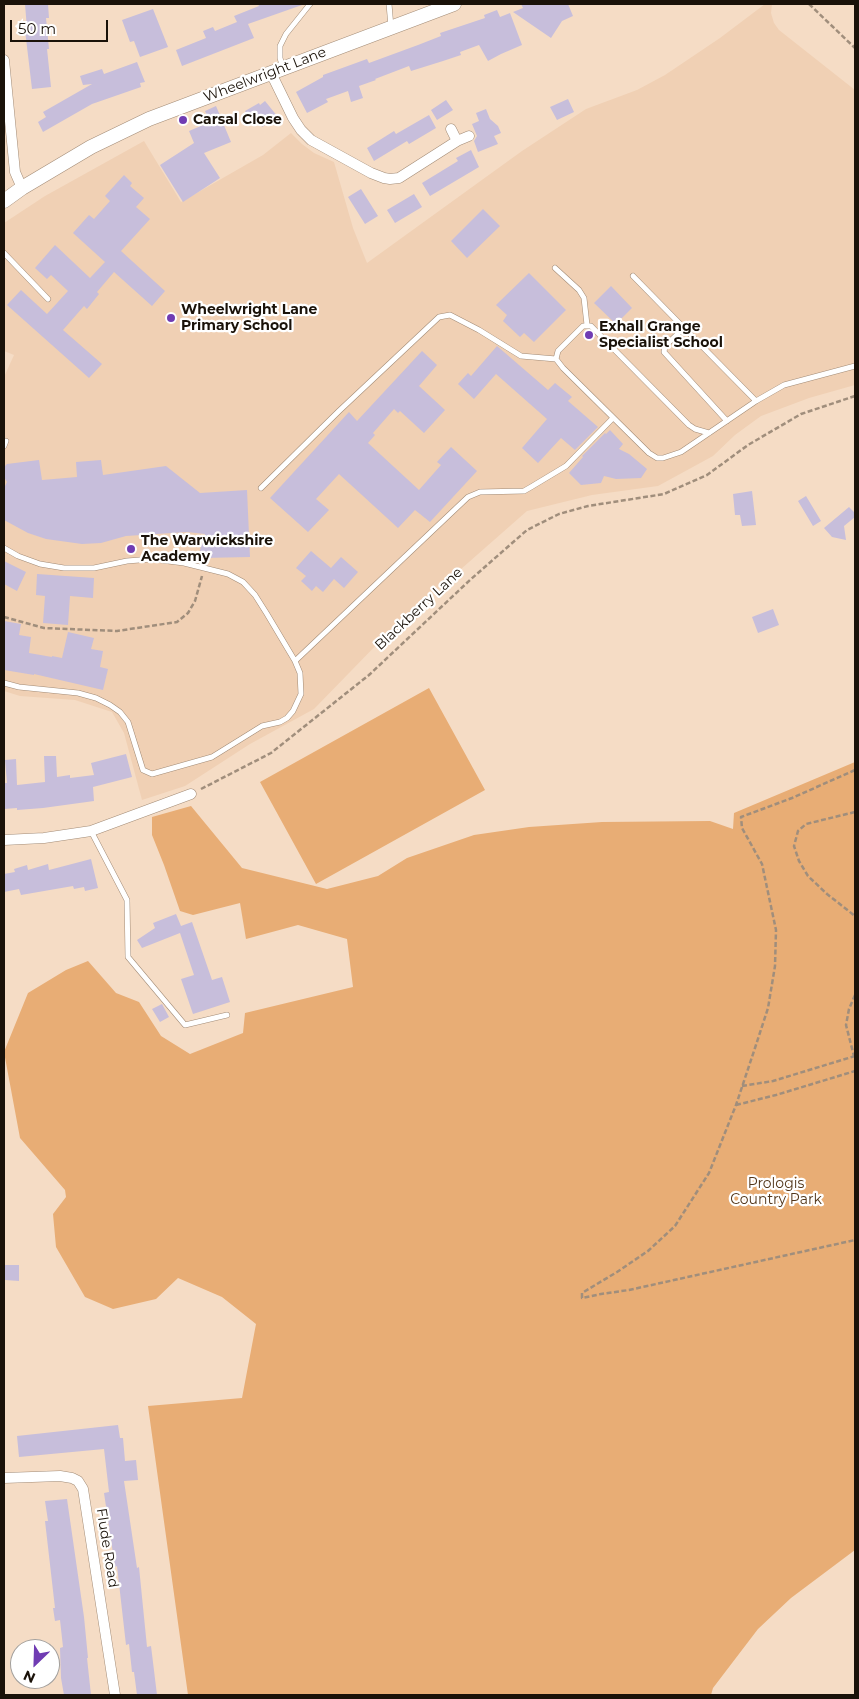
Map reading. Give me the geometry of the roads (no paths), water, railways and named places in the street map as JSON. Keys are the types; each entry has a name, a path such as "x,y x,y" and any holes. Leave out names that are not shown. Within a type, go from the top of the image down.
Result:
{"street":[{"name":"Wheelwright Lane","path":"4,201 22,188 91,147 148,119 454,4"},
{"path":"4,60 15,172 22,188"},
{"path":"277,70 293,118 301,130 311,140 371,173 384,178 399,178 468,136"},
{"path":"451,130 457,141"},
{"path":"4,840 44,838 91,831 191,794"},
{"name":"Flude Road","path":"4,1478 60,1476 78,1481 83,1489 115,1695"}],"lane":[{"path":"277,70 280,46 286,34 310,4"},
{"path":"389,4 391,28"},
{"path":"4,254 48,299"},
{"path":"555,268 584,298 587,325"},
{"path":"633,276 756,401"},
{"path":"261,488 439,317 450,315 479,330 521,356 556,360 649,453 657,458 668,457 681,452 756,401 784,385 855,366"},
{"path":"556,360 558,351 583,326 587,325 594,328 689,425 709,433"},
{"path":"684,328 665,346 664,352 726,421"},
{"path":"295,661 468,497 480,492 524,491 531,488 566,466 613,418"},
{"path":"4,548 18,556 40,564 64,568 94,568 127,561 152,559 204,567 228,574 243,582 255,595 295,661 300,673 301,694 293,711 280,722 262,726 212,757 152,774 143,770 128,722 120,712 110,705 96,698 78,693 19,687 4,683"},
{"path":"91,831 128,900 128,957 185,1025 227,1015"}],"place":[{"name":"Carsal Close","path":"183,120"},
{"name":"Wheelwright Lane Primary School","path":"171,318"},
{"name":"Exhall Grange Specialist School","path":"589,335"},
{"name":"The Warwickshire Academy","path":"131,549"}],"park label":[{"name":"Prologis Country Park","path":"776,1192"}]}
